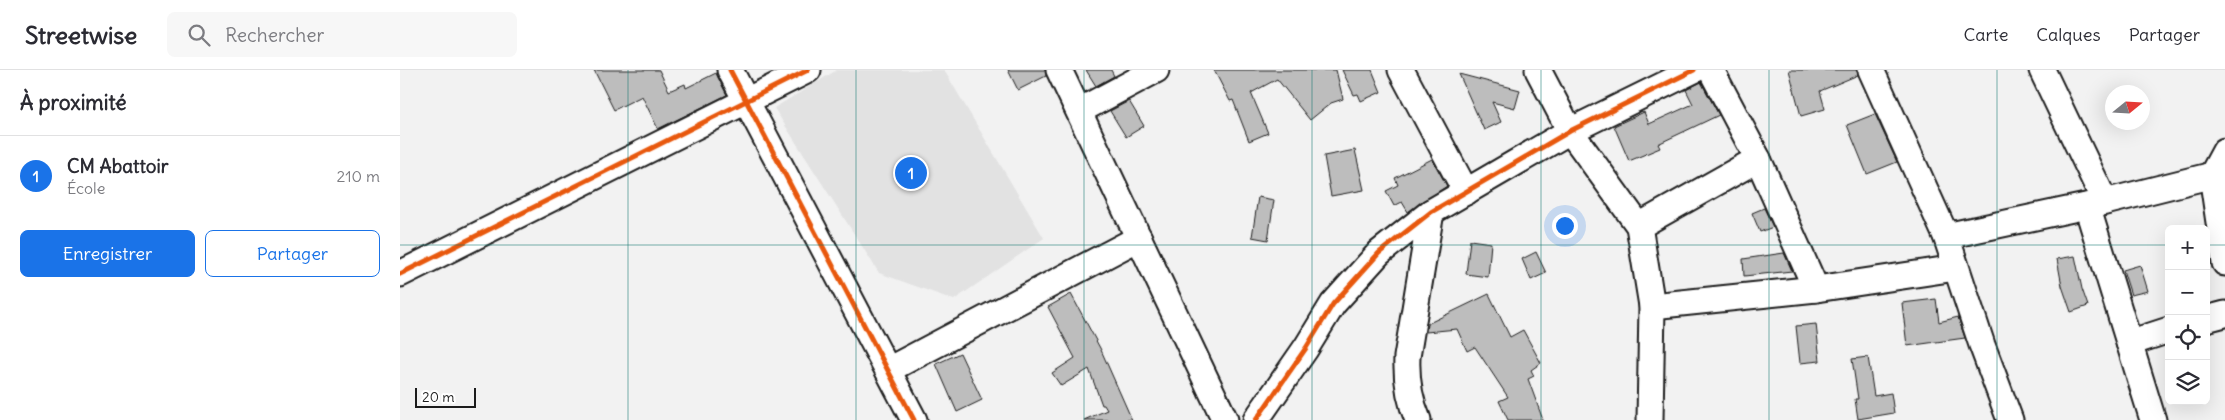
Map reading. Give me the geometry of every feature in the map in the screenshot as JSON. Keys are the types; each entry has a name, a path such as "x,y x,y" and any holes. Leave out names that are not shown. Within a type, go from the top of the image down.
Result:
{"street":[{"path":"730,70 914,420"},
{"path":"400,274 808,70"},
{"path":"1059,70 1225,420"},
{"path":"1079,111 1156,70"},
{"path":"1401,70 1466,192"},
{"path":"1538,70 1570,131 1639,226 1652,306 1650,420"},
{"path":"1256,420 1306,348 1333,304 1379,253 1431,212 1570,131 1694,70"},
{"path":"1710,70 1758,160 1816,289"},
{"path":"1871,70 1946,236 1982,345 2010,420"},
{"path":"2042,70 2096,204 2129,343 2153,420"},
{"path":"2225,151 2218,173 2225,262"},
{"path":"1639,226 1758,160"},
{"path":"1946,236 2096,204 2218,173"},
{"path":"1418,420 1410,401 1406,378 1407,357 1431,212"},
{"path":"888,370 1138,238"},
{"path":"1652,306 1816,289 1956,268"},
{"path":"2210,318 2225,314"},
{"path":"2129,343 2165,331"}],"shaded area":[{"path":"837,70 944,70 1044,238 954,300 879,273 774,108"}],"building":[{"path":"594,70 659,70 669,91 685,84 686,88 716,73 727,95 658,129 642,96 614,110"},
{"path":"1008,70 1045,70 1046,76 1018,90"},
{"path":"1086,70 1111,70 1114,76 1096,86"},
{"path":"1214,70 1336,70 1343,99 1331,103 1310,120 1277,79 1251,93 1268,133 1249,141 1233,100 1230,101"},
{"path":"1342,70 1372,70 1381,92 1361,101 1358,94 1354,95"},
{"path":"1789,70 1857,70 1858,75 1820,91 1825,109 1801,116"},
{"path":"1459,74 1520,90 1515,108 1492,102 1501,122 1484,130"},
{"path":"1701,82 1719,115 1658,144 1660,148 1629,161 1614,126 1644,112 1649,124 1693,104 1686,90"},
{"path":"1129,101 1144,126 1126,137 1110,111"},
{"path":"1875,114 1897,162 1867,174 1847,125"},
{"path":"1355,150 1364,190 1331,196 1324,156"},
{"path":"1432,159 1447,186 1408,212 1402,202 1394,206 1386,191 1398,185 1395,178"},
{"path":"1258,197 1274,200 1268,240 1252,237"},
{"path":"1764,208 1773,227 1760,232 1752,213"},
{"path":"1470,240 1491,243 1488,277 1466,274"},
{"path":"1536,252 1546,273 1531,280 1522,259"},
{"path":"1784,253 1792,271 1744,276 1743,259"},
{"path":"2075,256 2082,289 2088,306 2071,312 2062,286 2057,259"},
{"path":"2140,265 2148,291 2131,295 2123,270"},
{"path":"1071,294 1101,350 1132,420 1084,420 1107,410 1102,405 1089,369 1061,386 1052,373 1075,358 1048,307"},
{"path":"1489,294 1510,337 1523,330 1541,363 1531,370 1534,376 1528,379 1543,420 1508,420 1499,401 1508,397 1475,347 1467,351 1457,329 1426,332 1427,324"},
{"path":"1936,299 1939,322 1958,317 1965,338 1907,346 1902,303"},
{"path":"1816,324 1820,361 1800,363 1796,326"},
{"path":"960,353 982,400 957,412 936,364"},
{"path":"1868,357 1874,396 1891,393 1894,413 1858,419 1855,399 1858,399 1852,359"}],"cycle path":[{"path":"730,70 914,420"},
{"path":"400,274 808,70"},
{"path":"1256,420 1306,348 1333,304 1379,253 1431,212 1570,131 1694,70"}],"place":[{"name":"CM Abattoir","path":"911,173"}]}
